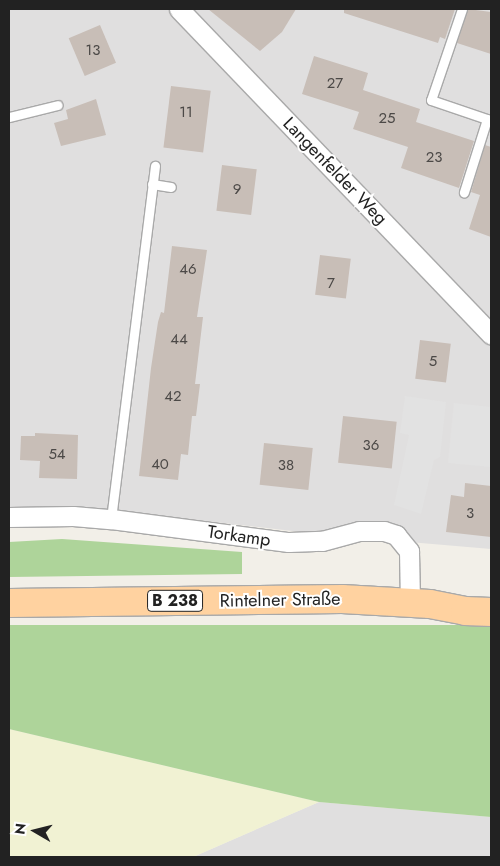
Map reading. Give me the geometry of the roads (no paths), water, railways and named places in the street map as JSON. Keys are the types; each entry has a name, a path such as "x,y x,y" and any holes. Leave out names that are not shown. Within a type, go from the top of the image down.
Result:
{"main road":[{"name":"Rintelner Straße","path":"9,603 342,599 420,603 491,598"},
{"name":"Rintelner Straße","path":"420,603 465,611 491,612"}],"street":[{"name":"Langenfelder Weg","path":"179,9 491,334"},
{"name":"Torkamp","path":"9,517 73,516 111,519 289,542 322,541 359,531 384,531 396,535 409,551 420,603"}],"lane":[{"path":"462,9 431,100 487,119 464,192"},
{"path":"9,117 58,105"},
{"path":"111,519 155,166"},
{"path":"152,184 171,187"}]}
